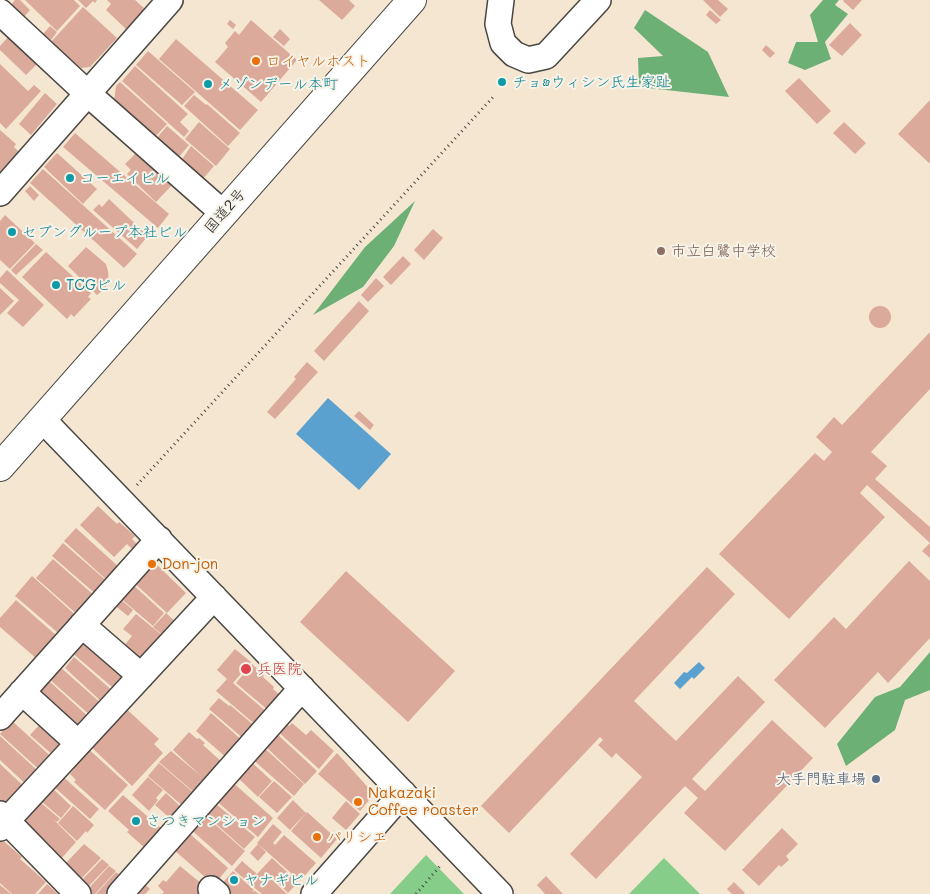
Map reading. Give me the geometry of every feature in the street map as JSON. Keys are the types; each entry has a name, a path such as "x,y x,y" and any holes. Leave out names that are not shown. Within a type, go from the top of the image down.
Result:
{"highway":[{"name":"国道2号","path":"2,460 42,419 412,0"}],"street":[{"path":"0,193 170,0"},
{"path":"500,0 498,24 503,43 514,54 528,60 546,56 598,0"},
{"path":"0,12 87,93 223,213"},
{"path":"42,419 500,894"},
{"path":"0,717 159,540"},
{"path":"78,894 2,821 78,743 214,597"},
{"path":"82,625 141,676"},
{"path":"120,894 302,688"},
{"path":"22,692 78,743"},
{"path":"314,894 403,793"}],"path":[{"path":"122,502 495,95"},
{"path":"416,894 444,862"}],"green space":[{"path":"823,0 839,0 835,5 848,14 825,42 831,59 805,70 788,63 796,42 818,42 810,15"},
{"path":"645,10 708,52 729,97 639,87 638,58 663,56 634,28"},
{"path":"415,201 394,246 363,287 313,315 365,247"},
{"path":"930,652 930,690 905,700 895,730 846,766 837,744 875,697 900,687"},
{"path":"426,855 464,894 390,894"},
{"path":"664,858 700,894 629,894"}],"water":[{"path":"328,398 391,454 359,490 296,434"},
{"path":"699,662 705,668 680,689 674,683 684,672 687,673"}],"building":[{"path":"15,0 20,0 30,10 24,17 11,5"},
{"path":"25,0 74,0 80,6 57,31"},
{"path":"78,0 97,0 95,3 93,1 86,8"},
{"path":"107,0 135,0 145,9 126,29 106,10 111,4"},
{"path":"319,0 349,0 355,6 342,20"},
{"path":"703,0 718,0 728,9 720,17"},
{"path":"844,0 862,0 853,10"},
{"path":"83,7 117,38 90,67 81,68 51,42"},
{"path":"710,10 721,20 716,24 706,15"},
{"path":"230,20 236,25 233,29 227,24"},
{"name":"ロイヤルホスト","path":"251,20 297,60 261,102 215,62 228,47 225,43 235,31 239,35"},
{"path":"850,23 862,35 842,56 829,45"},
{"path":"50,26 57,32 51,40 43,34"},
{"path":"280,29 290,39 284,46 273,37"},
{"path":"10,35 39,62 26,75 0,50 0,46"},
{"name":"メゾンデール本町","path":"176,39 258,110 240,130 159,59"},
{"path":"766,45 775,53 770,58 762,50"},
{"path":"148,51 195,92 182,105 136,65"},
{"path":"0,64 28,91 34,85 41,91 6,129 0,123"},
{"path":"135,66 188,114 180,122 189,131 184,137 122,81"},
{"path":"799,78 831,111 817,124 785,91"},
{"path":"120,82 167,124 155,137 114,101 116,86"},
{"path":"45,93 57,104 31,135 19,124"},
{"path":"194,95 240,133 228,146 184,106"},
{"path":"930,100 930,162 929,163 898,134"},
{"path":"199,122 230,149 216,166 185,139"},
{"path":"844,122 866,143 855,154 833,133"},
{"path":"167,126 189,145 178,158 156,139"},
{"path":"0,130 16,144 14,147 19,152 0,172"},
{"path":"75,133 169,214 158,228 63,147"},
{"path":"191,146 214,166 202,180 181,161"},
{"name":"コーエイビル","path":"57,153 97,189 83,204 44,167"},
{"path":"136,153 137,155 139,153 172,185 156,202 127,174 131,170 125,164"},
{"path":"43,169 137,254 124,268 30,183"},
{"path":"30,186 39,195 34,201 25,191"},
{"path":"109,199 148,236 137,249 93,210 99,204 102,207"},
{"name":"セブングループ本社ビル","path":"5,215 35,243 10,269 0,260 0,221"},
{"path":"433,229 443,238 424,260 414,250"},
{"path":"36,244 43,250 16,275 11,270"},
{"path":"86,247 106,264 108,271 109,282 97,295 68,266"},
{"name":"TCGビル","path":"46,252 91,293 88,297 91,299 74,317 71,314 67,319 22,277"},
{"path":"403,256 411,264 391,285 383,277"},
{"path":"7,270 44,305 23,327 7,313 19,300 0,283 0,278"},
{"path":"376,278 384,286 368,302 361,295"},
{"path":"0,288 14,301 0,315"},
{"path":"359,301 369,311 324,361 314,351"},
{"path":"880,306 888,309 891,317 888,325 880,328 872,325 869,317 872,309"},
{"path":"930,332 930,389 871,452 887,466 875,479 930,527 930,543 867,485 860,493 885,517 789,619 719,554 815,453 824,461 832,452 816,437 834,417 842,425"},
{"path":"307,362 318,372 275,419 267,412 296,379 294,377"},
{"path":"359,411 374,425 370,430 354,416"},
{"path":"98,506 117,524 119,522 135,536 132,539 140,547 135,552 127,544 114,557 80,525"},
{"path":"76,528 120,568 110,583 64,541"},
{"path":"63,543 109,583 98,596 52,556"},
{"path":"930,543 930,558 922,551"},
{"path":"53,559 97,598 79,616 36,578"},
{"path":"151,559 186,593 167,613 131,580"},
{"path":"909,561 930,581 930,638 888,683 878,672 825,728 774,680 834,617 846,629"},
{"path":"707,567 735,594 634,701 676,741 738,676 765,702 692,779 705,791 772,720 813,758 725,851 684,813 698,798 685,786 596,879 570,854 642,777 616,753 612,758 598,745 603,740 600,737 509,833 481,806"},
{"path":"346,571 455,671 408,722 300,622"},
{"path":"32,576 80,619 64,638 15,596"},
{"path":"131,583 164,613 153,626 118,596"},
{"path":"119,598 133,610 128,616 113,604"},
{"path":"16,600 57,636 37,659 0,627 0,618"},
{"path":"166,613 182,628 169,640 153,627"},
{"path":"136,614 168,640 142,671 119,652 132,636 123,629"},
{"path":"87,632 135,675 119,693 70,651"},
{"path":"235,649 251,662 233,683 268,713 257,726 216,691 227,679 217,670"},
{"path":"74,657 114,692 104,704 65,668"},
{"path":"252,664 264,675 263,677 281,696 269,711 236,683"},
{"path":"59,666 103,705 92,717 48,678"},
{"path":"48,680 92,720 77,737 32,697"},
{"path":"219,698 256,727 245,740 209,709"},
{"path":"121,704 159,739 154,744 163,753 132,786 86,742"},
{"path":"211,713 243,741 228,759 196,731"},
{"path":"11,720 56,761 44,774 0,734"},
{"path":"283,720 289,726 292,723 306,735 311,730 334,751 319,769 275,729"},
{"path":"43,721 67,742 54,756 30,735"},
{"path":"189,732 205,743 203,745 223,763 197,795 159,762 171,751 201,776 173,750"},
{"path":"277,734 317,771 305,784 265,746"},
{"path":"0,736 38,771 31,789 0,760"},
{"path":"84,745 128,785 105,810 74,782 76,780 70,774 74,769 69,765"},
{"path":"261,745 304,784 294,796 250,757"},
{"path":"337,753 374,794 360,811 318,774"},
{"path":"248,759 272,781 258,797 234,774"},
{"path":"159,763 196,795 185,808 148,776"},
{"path":"0,764 28,790 11,808 4,801 0,802"},
{"path":"61,775 99,809 90,819 52,785"},
{"path":"148,777 163,790 149,811 132,795"},
{"path":"230,780 273,818 258,837 214,799"},
{"path":"274,781 292,797 277,813 259,797"},
{"path":"47,783 71,806 61,818 35,796"},
{"path":"166,793 183,809 173,821 155,805"},
{"name":"さつきマンション","path":"123,795 163,830 146,849 108,811"},
{"path":"34,797 60,819 57,822 54,820 76,842 60,860 15,817"},
{"path":"293,800 306,813 290,830 277,818"},
{"path":"346,801 360,814 346,830 332,818"},
{"path":"215,803 255,837 244,849 205,814"},
{"path":"73,806 94,825 77,841 58,823"},
{"path":"201,812 245,851 232,866 188,827"},
{"path":"307,812 337,839 321,858 291,831"},
{"path":"273,824 282,832 273,843 275,845 284,835 316,863 300,881 257,843"},
{"path":"782,828 798,844 786,856 789,860 781,867 779,865 759,886 742,870"},
{"path":"189,833 228,868 214,885 174,850"},
{"path":"0,838 46,882 35,894 12,894 0,883"},
{"path":"84,844 101,858 79,881 64,865"},
{"path":"258,844 266,852 258,861 250,853"},
{"path":"272,858 298,882 288,893 269,874 256,889 234,870 242,861 257,874"},
{"path":"102,859 109,865 87,888 80,882"},
{"path":"109,866 116,871 95,894 92,894 88,889"},
{"path":"180,866 208,889 204,894 162,894 164,892 158,886 163,880 166,882"},
{"name":"ヤナギビル","path":"233,871 254,890 252,892 255,891 259,894 224,894 218,888"},
{"path":"116,872 127,881 115,894 96,894"},
{"path":"268,876 287,894 262,894 256,889"},
{"path":"546,876 563,894 545,894 537,885"},
{"path":"142,882 150,889 145,894 131,894"},
{"path":"734,882 744,894 732,894 727,889"},
{"path":"47,884 58,894 38,894"},
{"path":"0,885 11,894 0,894"}],"place":[{"name":"ロイヤルホスト","path":"256,61"},
{"name":"チョ•ウィシン氏生家趾","path":"502,82"},
{"name":"メゾンデール本町","path":"208,84"},
{"name":"コーエイビル","path":"70,178"},
{"name":"セブングループ本社ビル","path":"12,232"},
{"name":"市立白鷺中学校","path":"661,251"},
{"name":"TCGビル","path":"56,285"},
{"name":"Don-jon","path":"152,564"},
{"name":"兵医院","path":"246,669"},
{"name":"大手門駐車場","path":"876,779"},
{"name":"Nakazaki Coffee roaster","path":"358,802"},
{"name":"さつきマンション","path":"136,821"},
{"name":"パリシエ","path":"317,837"},
{"name":"ヤナギビル","path":"234,880"}]}
